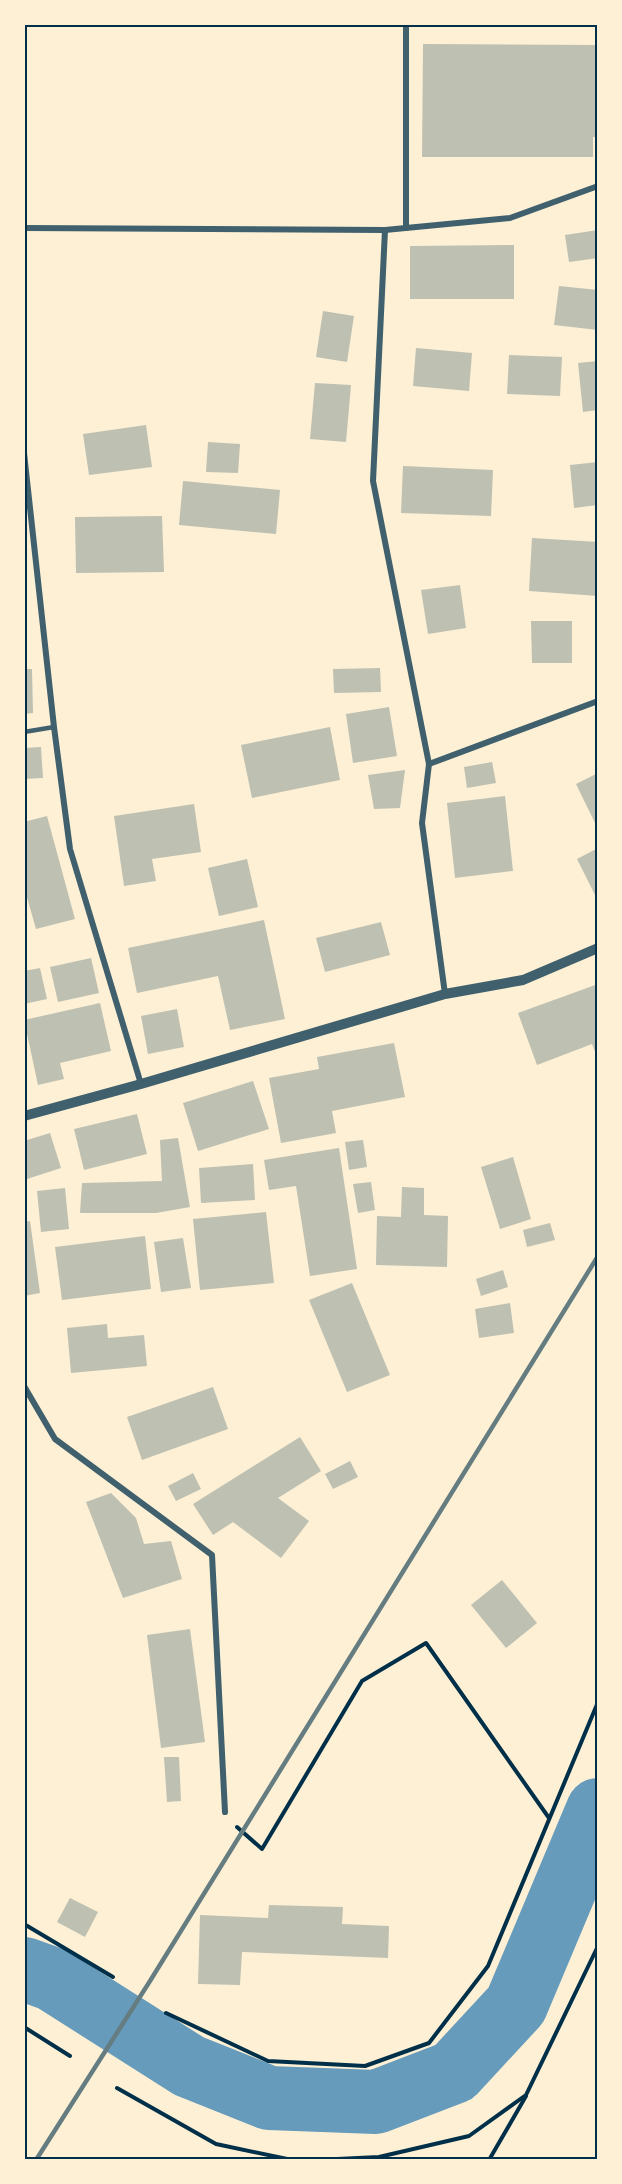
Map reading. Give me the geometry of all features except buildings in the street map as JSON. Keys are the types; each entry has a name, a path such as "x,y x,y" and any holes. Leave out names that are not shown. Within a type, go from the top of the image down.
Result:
{"street":[{"path":"406,24 406,228"},
{"path":"24,228 385,230 510,218 598,186"},
{"path":"385,230 373,481 429,764 422,823 445,994"},
{"path":"24,453 54,727 70,849 141,1084"},
{"path":"429,764 598,701"},
{"path":"24,1116 141,1084 445,994 523,980 598,948"},
{"path":"24,1386 55,1439 212,1555 225,1812"}],"lane":[{"path":"24,732 54,727"}],"path":[{"path":"225,1812 241,1833 262,1849 362,1681 426,1643 549,1818"},
{"path":"166,2013 268,2061 365,2066 429,2043 488,1966 598,1702"},
{"path":"24,1924 113,1977"},
{"path":"489,2160 526,2095 598,1946"},
{"path":"24,2027 69,2056"},
{"path":"117,2088 216,2144 292,2160"},
{"path":"316,2160 379,2157 469,2136 526,2095"}],"waterway":[{"path":"24,1969 52,1979 189,2066 269,2098 376,2102 454,2072 516,2005 598,1810"}],"railway":[{"path":"36,2160 150,1981 598,1256"}]}
